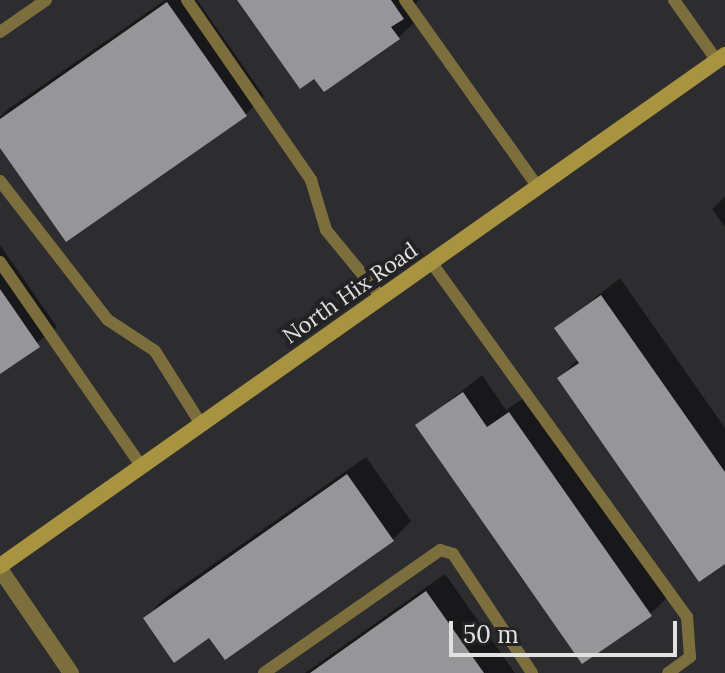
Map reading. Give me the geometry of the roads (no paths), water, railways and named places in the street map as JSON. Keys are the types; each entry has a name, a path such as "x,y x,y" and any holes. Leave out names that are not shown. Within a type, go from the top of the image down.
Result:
{"street":[{"name":"North Hix Road","path":"0,568 721,58"},
{"path":"0,568 71,673"}],"lane":[{"path":"0,32 46,0"},
{"path":"187,0 311,180 326,230 381,297"},
{"path":"405,0 538,187"},
{"path":"674,0 721,58"},
{"path":"0,181 108,320 155,351 201,424"},
{"path":"0,262 141,466"},
{"path":"431,262 687,617 690,657 668,673"},
{"path":"264,673 440,550 453,554 532,673"}]}
